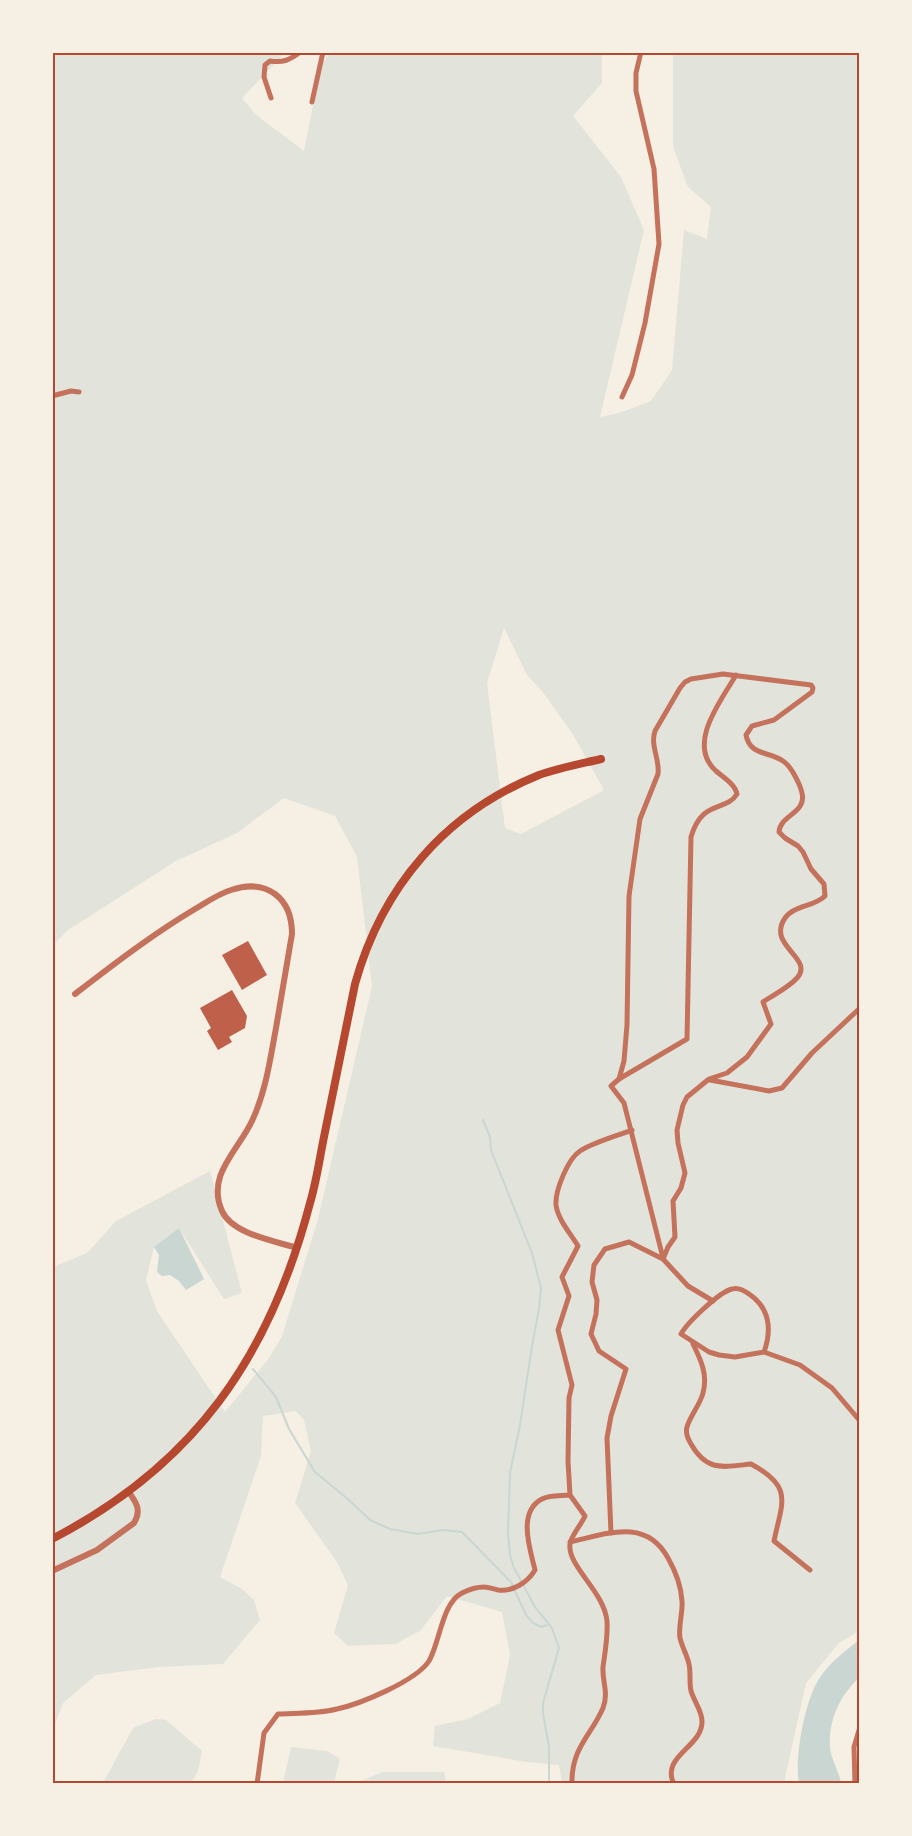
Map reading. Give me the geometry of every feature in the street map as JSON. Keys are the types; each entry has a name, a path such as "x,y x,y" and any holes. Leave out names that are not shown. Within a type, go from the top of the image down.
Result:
{"highway":[{"path":"52,1539 81,1523 128,1491 177,1450 221,1401 253,1352 279,1298 311,1202 357,976 370,938 404,879 432,846 485,802 541,774 601,759"}],"street":[{"path":"271,98 264,77 265,65 270,61 281,62 291,59 300,52"},
{"path":"312,102 323,52"},
{"path":"622,397 632,375 645,323 659,244 654,169 636,92 636,73 641,52"},
{"path":"52,396 71,391 79,392"},
{"path":"619,1079 624,1062 627,1025 629,896 640,819 658,774 659,766 653,739 655,731 685,682 690,679 723,674 807,684 813,688 812,692 774,720 752,726 746,735 750,746 755,750 778,758 787,765 802,791 800,807 780,824 779,832 801,849 811,869 824,884 826,892 822,899 787,915 783,921 780,936 800,963 801,970 798,978 763,1002 771,1024 767,1032 739,1064 727,1073 709,1079 687,1097 683,1105 677,1130 685,1173 674,1201 675,1237 668,1246 663,1259"},
{"path":"663,1259 632,1130 624,1104 611,1088 619,1079 687,1040 691,837 697,821 704,813 734,799 737,794 736,788 709,765 704,754 703,742 716,709 736,675"},
{"path":"75,994 168,925 218,896 232,890 259,886 272,891 282,899 292,922 292,934 266,1082 251,1123 226,1161 218,1178 217,1191 223,1214 232,1225 297,1248"},
{"path":"709,1079 769,1091 782,1088 812,1053 860,1008"},
{"path":"572,1784 577,1754 603,1709 606,1695 603,1671 607,1635 604,1605 570,1556 570,1542 585,1516 570,1495 569,1398 572,1385 558,1330 569,1296 562,1277 578,1246 563,1223 556,1205 561,1182 568,1165 580,1152 632,1130"},
{"path":"611,1533 607,1438 611,1416 626,1369 598,1351 591,1334 597,1300 592,1282 594,1265 605,1249 629,1242 663,1259 688,1286 713,1301"},
{"path":"764,1352 769,1330 764,1308 750,1295 736,1288 713,1301 685,1326 681,1334 709,1352 735,1357 764,1352 787,1359 810,1371 832,1388 860,1421"},
{"path":"692,1343 704,1367 703,1393 685,1430 687,1437 697,1454 707,1464 722,1467 752,1464 774,1479 781,1491 783,1505 774,1541 810,1570"},
{"path":"52,1571 98,1550 134,1522 139,1509 128,1491"},
{"path":"257,1784 264,1733 278,1713 338,1709 370,1697 413,1675 427,1663 450,1604 461,1593 485,1587 508,1590 529,1580 535,1570 527,1535 533,1508 543,1498 570,1495"},
{"path":"570,1542 632,1531 646,1535 656,1541 664,1552 680,1584 683,1604 681,1642 689,1665 690,1689 702,1722 697,1738 678,1755 672,1773 674,1784"},
{"path":"855,1784 854,1747 860,1727"}],"shaded area":[{"path":"53,53 285,53 242,98 255,114 304,151 321,65 330,53 602,53 602,83 573,116 621,177 644,230 600,417 619,413 651,401 672,370 684,230 707,239 711,207 688,187 673,147 673,53 859,53 859,1631 839,1643 806,1683 784,1783 562,1783 559,1765 527,1762 433,1746 435,1726 468,1719 500,1703 510,1655 502,1612 447,1596 420,1631 395,1644 348,1646 334,1633 348,1585 337,1562 295,1503 311,1451 304,1420 296,1411 263,1416 261,1456 220,1577 242,1589 254,1600 260,1620 223,1664 159,1667 96,1675 63,1703 53,1729 53,1267 87,1253 116,1221 210,1171 242,1293 224,1299 179,1228 154,1247 146,1280 157,1311 225,1412 269,1358 282,1336 318,1219 372,986 357,857 335,816 284,798 237,833 176,861 68,930 53,945","holes":["504,628 527,675 542,691 572,733 604,790 521,834 505,828 487,683"]},
{"path":"179,1228 204,1279 186,1290 170,1275 162,1276 157,1272 159,1255 154,1247"},
{"path":"859,1640 859,1678 841,1700 831,1728 831,1752 841,1783 799,1783 799,1745 805,1715 814,1689 827,1668"},
{"path":"156,1719 166,1720 202,1751 198,1771 191,1783 103,1783 133,1728"},
{"path":"291,1747 327,1751 340,1759 334,1783 283,1783"},
{"path":"383,1772 444,1772 446,1784 358,1783"}],"building":[{"path":"248,941 267,975 242,990 222,955"},
{"path":"232,990 247,1016 245,1028 229,1037 232,1042 218,1050 207,1031 211,1028 200,1008"}],"waterway":[{"path":"483,1120 490,1137 491,1150 532,1253 541,1288 520,1425 510,1473 508,1532 510,1555 514,1568 535,1607 552,1628 559,1648 543,1703 549,1747 549,1784"},
{"path":"253,1369 276,1397 289,1429 315,1472 370,1520 390,1529 418,1534 443,1530 462,1532 511,1582 526,1615 533,1623 541,1627 547,1625"}]}
